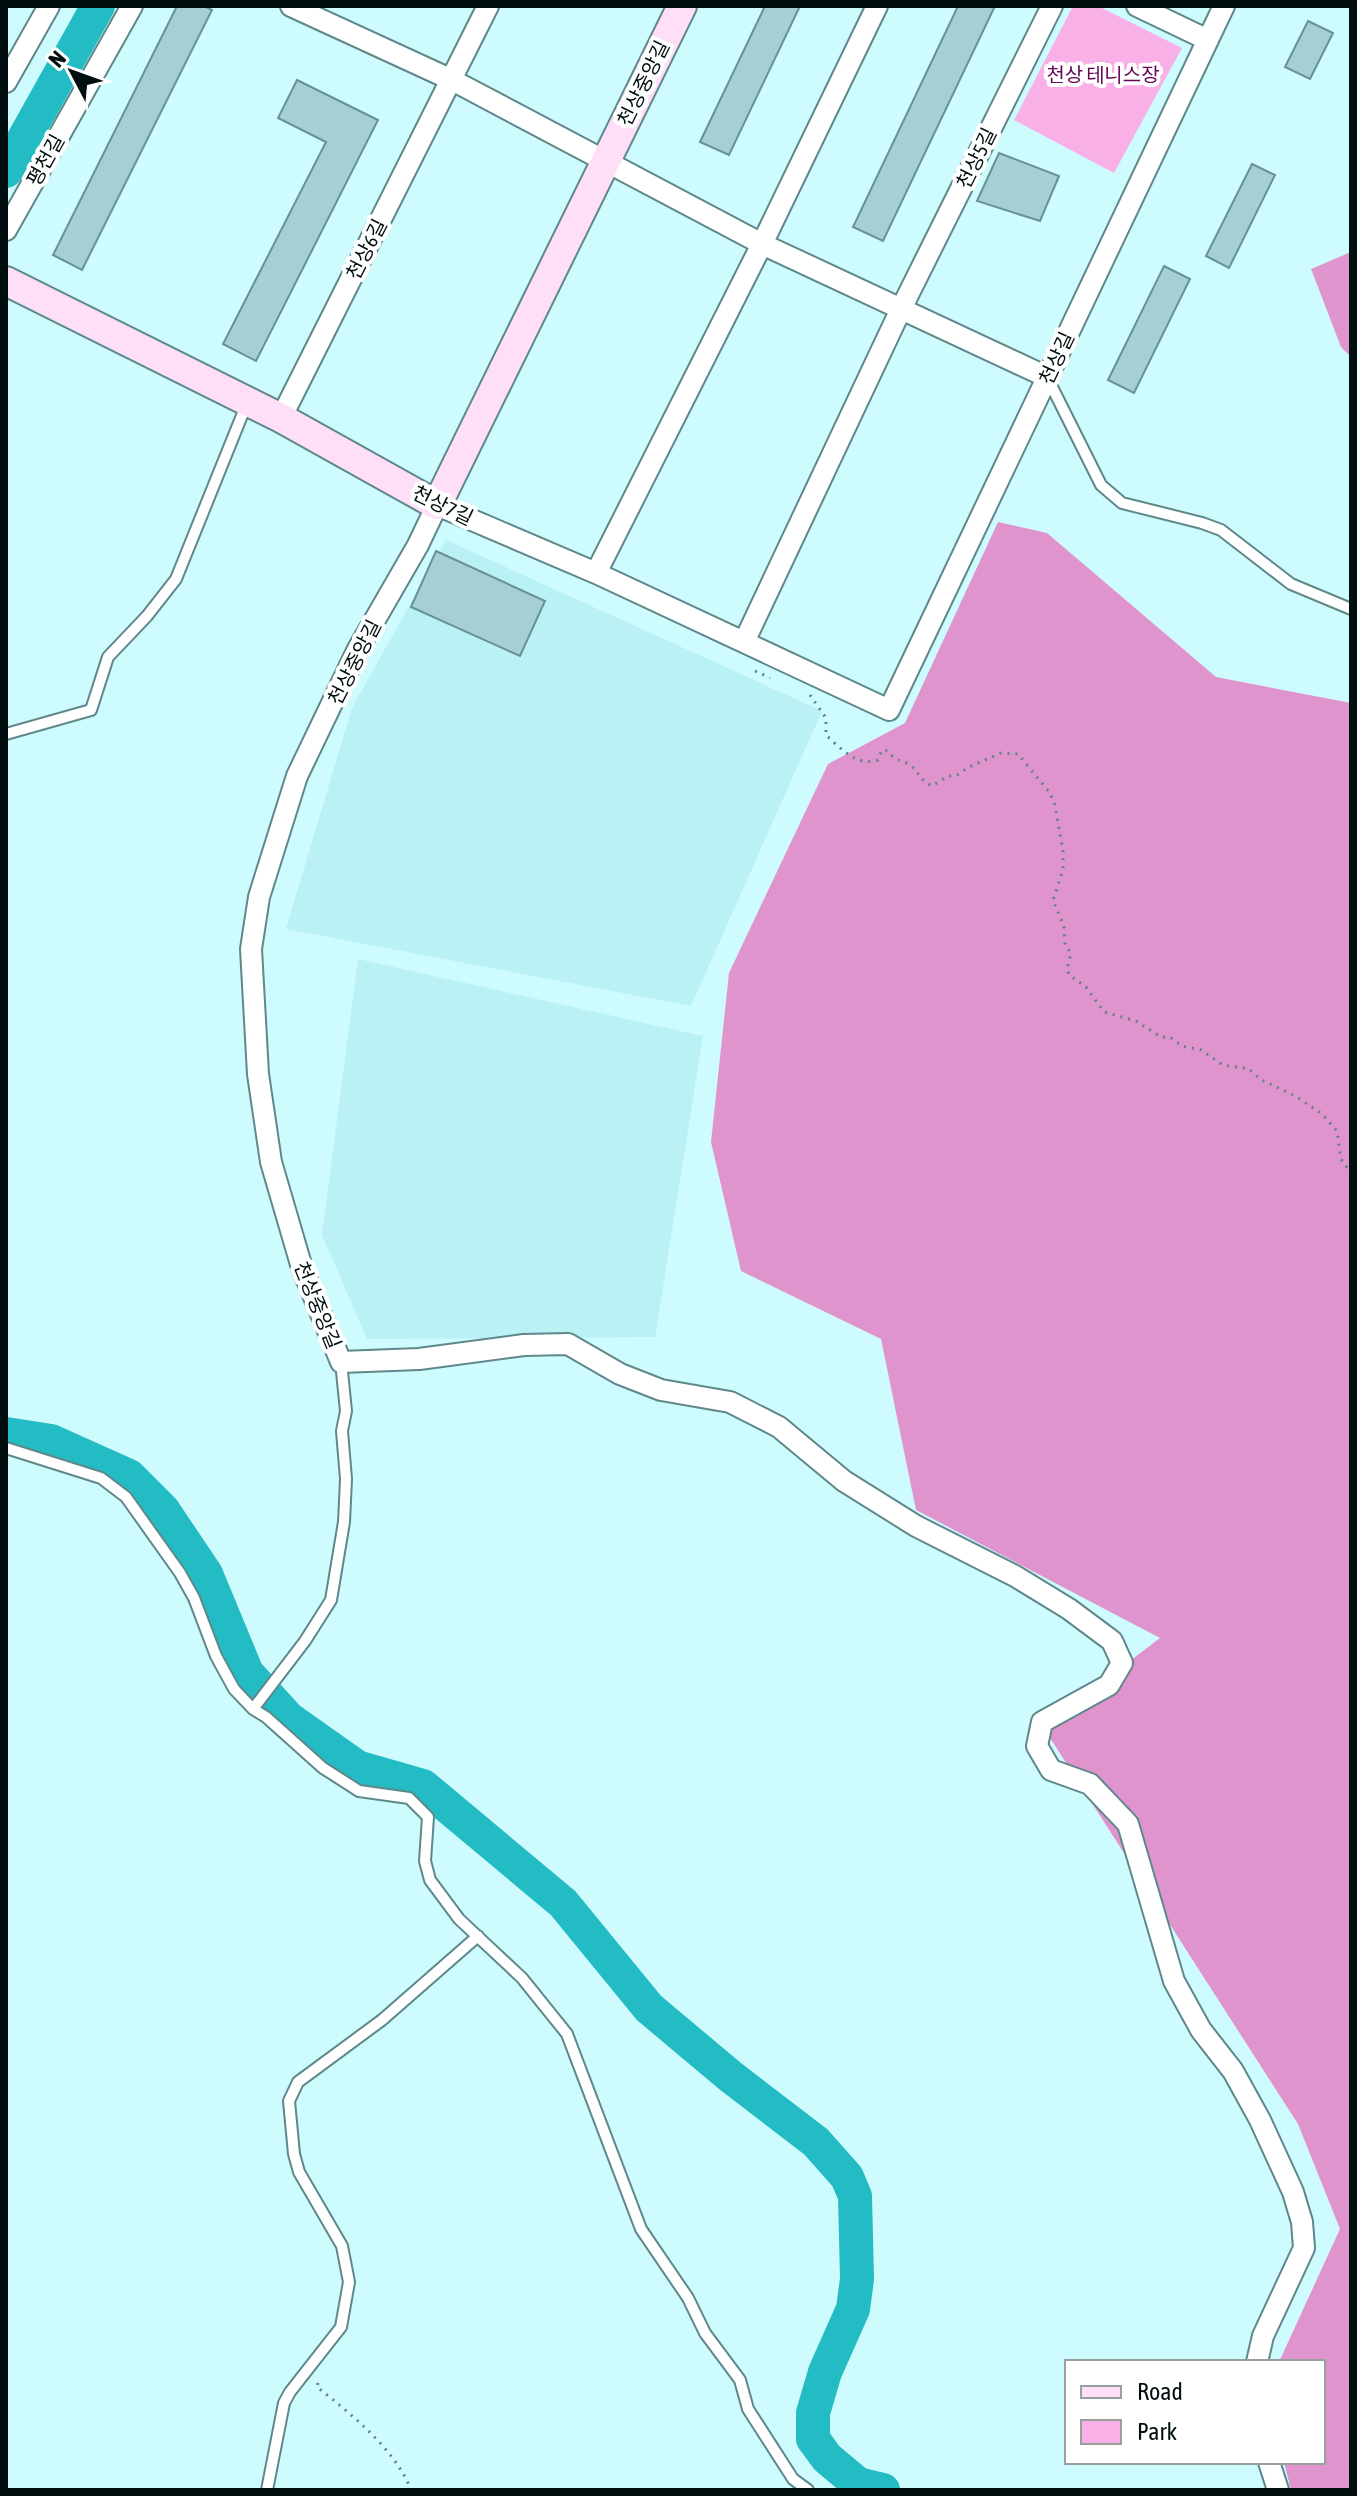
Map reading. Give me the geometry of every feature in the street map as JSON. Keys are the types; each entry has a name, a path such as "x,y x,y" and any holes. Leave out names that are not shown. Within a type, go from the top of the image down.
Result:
{"street":[{"path":"6,82 49,6"},
{"name":"평천길","path":"6,230 132,6"},
{"path":"452,80 488,6"},
{"name":"천상중앙길","path":"341,1362 302,1268 271,1162 258,1074 251,949 259,897 297,776 358,649 418,545 682,6"},
{"path":"596,573 762,244 877,6"},
{"name":"천상5길","path":"901,309 1052,6"},
{"path":"1137,6 1208,40"},
{"name":"천상길","path":"889,710 1224,6"},
{"path":"301,8 452,80 762,244 1047,377"},
{"name":"천상6길","path":"281,418 452,80"},
{"name":"천상7길","path":"6,281 281,418 437,505 596,573 889,710"},
{"path":"744,642 901,309"},
{"path":"341,1362 419,1359 524,1345 568,1344 661,1390 730,1402 779,1427 844,1481 916,1526 1015,1576 1069,1609 1112,1641 1122,1663 1109,1685 1042,1722 1037,1746 1051,1770 1090,1784 1128,1824 1174,1981 1201,2030 1233,2071 1260,2120 1293,2192 1302,2222 1304,2248 1263,2336 1257,2360"},
{"path":"1270,2464 1278,2490"}],"lane":[{"path":"1047,377 1101,485 1122,503 1221,530 1291,584 1351,609"},
{"path":"6,734 91,710 108,657 147,616 176,579 248,402"},
{"path":"256,1705 305,1641 331,1600 344,1522 346,1479 342,1431 346,1411 341,1362"},
{"path":"6,1448 101,1478 126,1497 180,1573 234,1689 256,1705 323,1768 359,1791 409,1798 428,1817 425,1861 430,1880 459,1919 522,1978 567,2034 641,2229 688,2298 705,2333 740,2380 748,2409 793,2479 808,2490"},
{"path":"267,2490 284,2403 341,2327 349,2282 342,2246 299,2172 294,2154 289,2101 298,2082 382,2020 478,1936"}],"path":[{"path":"744,642 746,665 773,680"},
{"path":"798,690 811,695 826,718 826,735 856,759 870,763 878,760 882,750 888,751 895,761 910,764 921,780 932,786 1001,753 1018,754 1050,793 1055,805 1063,870 1053,900 1064,926 1065,945 1071,953 1067,969 1069,975 1086,987 1104,1012 1136,1021 1161,1037 1170,1037 1182,1046 1201,1050 1223,1065 1249,1069 1260,1079 1297,1097 1322,1114 1337,1131 1341,1159 1351,1173"},
{"path":"319,2356 317,2387 353,2417 392,2459 410,2489"}],"shaded area":[{"path":"1351,252 1351,357 1341,347 1311,269"},
{"path":"998,522 1047,533 1216,677 1351,703 1351,2490 1291,2490 1284,2464 1325,2464 1325,2360 1280,2360 1340,2229 1298,2124 1043,1727 1160,1638 916,1510 881,1339 741,1271 711,1142 729,973 828,764 905,723"},
{"path":"446,540 822,711 691,1006 286,929 352,708"},
{"path":"358,959 703,1036 655,1337 367,1339 322,1235"}],"green space":[{"name":"천상 테니스장","path":"1073,6 1098,6 1182,48 1114,173 1014,120"}],"building":[{"path":"177,6 204,6 212,10 82,270 53,255"},
{"path":"765,6 800,6 729,155 700,142"},
{"path":"958,6 995,6 883,241 853,227"},
{"path":"1308,21 1333,33 1310,79 1285,67"},
{"path":"297,80 378,120 256,361 223,344 326,142 278,118"},
{"path":"999,153 1059,176 1040,221 977,201"},
{"path":"1252,164 1275,175 1229,268 1206,256"},
{"path":"1164,266 1190,279 1134,393 1108,380"},
{"path":"436,551 545,601 520,656 411,607"}],"waterway":[{"path":"6,171 98,6"},
{"path":"6,1434 51,1441 129,1476 163,1510 206,1574 247,1673 289,1719 357,1767 423,1786 563,1903 649,2008 816,2142 847,2177 855,2196 857,2279 853,2309 825,2372 813,2413 813,2439 827,2458 858,2484 883,2490"}]}
